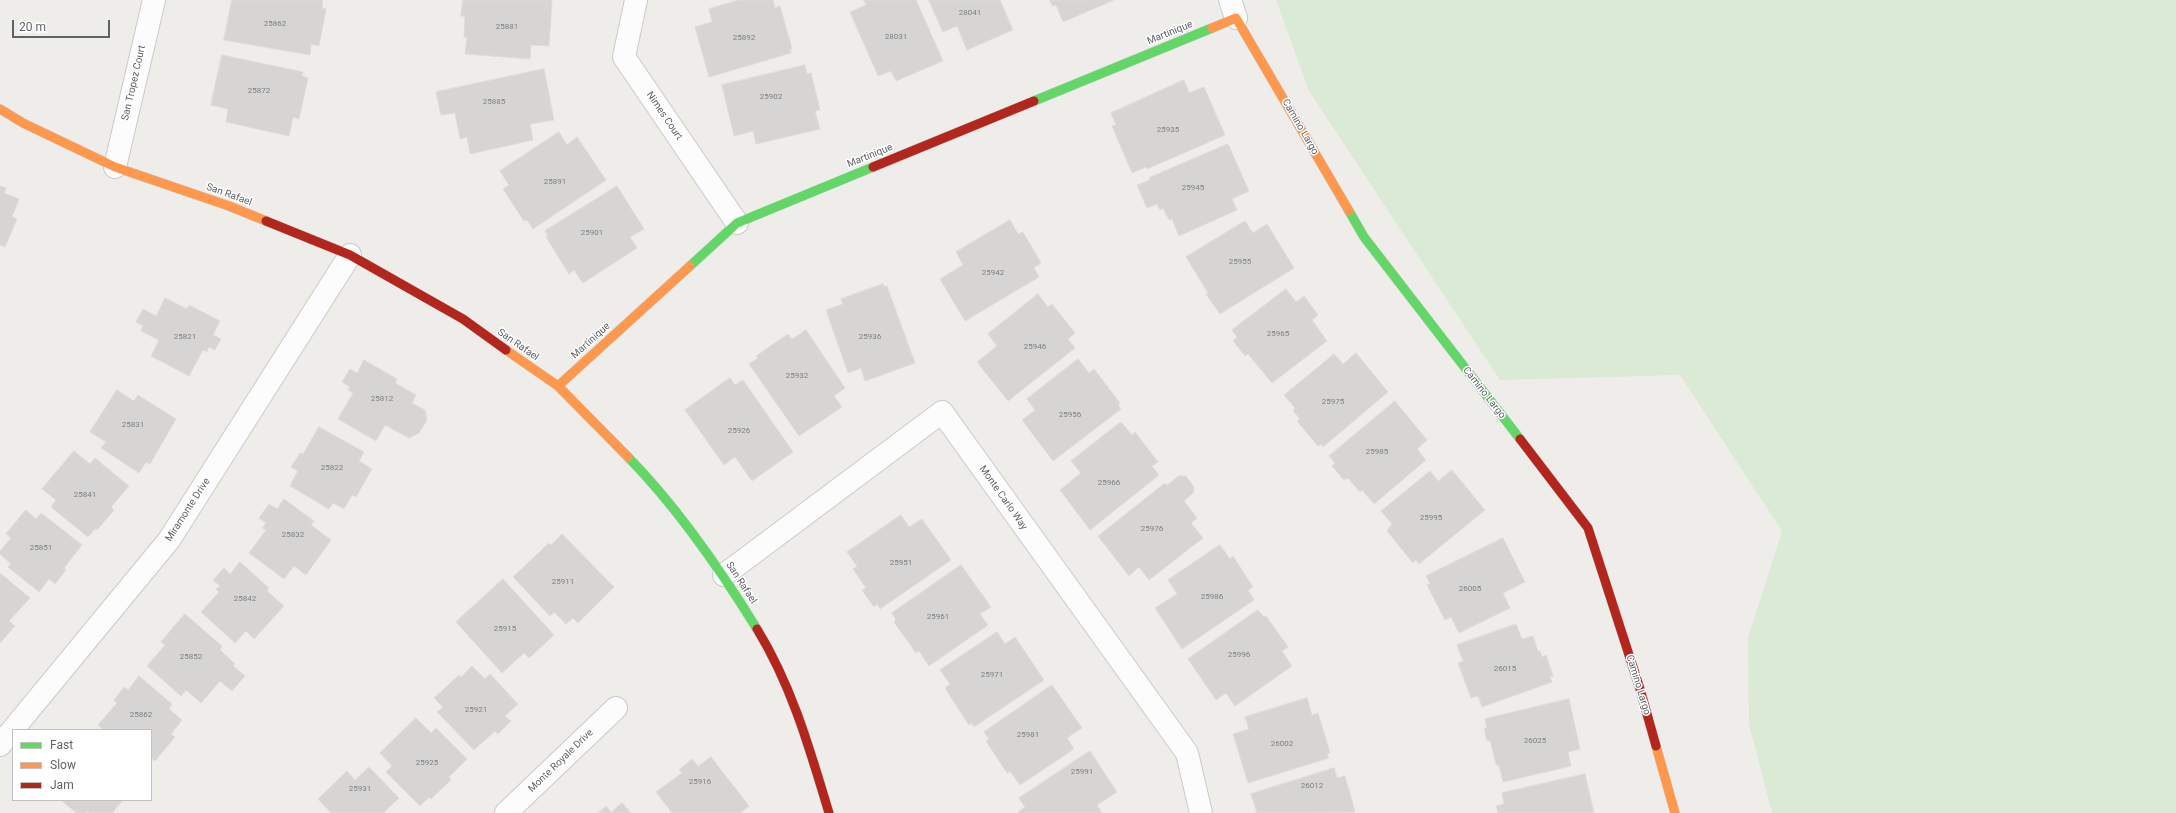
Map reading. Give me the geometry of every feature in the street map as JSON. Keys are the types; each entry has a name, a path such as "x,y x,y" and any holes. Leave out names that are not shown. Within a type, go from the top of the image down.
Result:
{"street":[{"name":"San Tropez Court","path":"115,166 154,0"},
{"name":"Nimes Court","path":"636,0 624,57 737,223"},
{"name":"Martinique","path":"558,386 737,223 1233,9"},
{"name":"Camino Largo","path":"1233,9 1364,237 1588,528 1640,688 1675,813"},
{"name":"San Rafael","path":"0,109 23,123 115,166 229,206 350,255 463,319 558,386 646,475 724,575 769,648 802,723 829,813"},
{"name":"Miramonte Drive","path":"13,729 169,540 350,255"},
{"name":"Monte Carlo Way","path":"724,575 942,412 1187,753 1201,813"},
{"name":"Monte Royale Drive","path":"506,813 616,708"},
{"name":"Miramonte Drive","path":"0,745 12,730"}],"green space":[{"path":"1276,0 2176,0 2176,813 1772,813 1749,724 1748,638 1782,531 1680,375 1500,380 1309,91"}],"building":[{"path":"232,0 323,0 322,8 326,9 319,46 311,44 310,55 224,40"},
{"path":"463,0 552,0 549,46 531,45 530,59 465,54 467,37 464,37 465,16 461,16"},
{"path":"739,0 773,0 775,8 780,6 792,49 790,49 791,53 709,77 695,27 712,22 709,9"},
{"path":"864,0 916,0 943,61 896,81 891,71 878,76 850,12 866,5"},
{"path":"929,0 1000,0 1013,30 967,50 957,26 943,32"},
{"path":"1050,0 1114,0 1063,22 1056,5 1053,6"},
{"path":"222,55 303,72 302,76 308,78 299,119 293,117 289,136 226,122 228,109 211,105"},
{"path":"805,65 807,74 811,73 820,110 815,111 820,129 756,144 753,131 734,136 722,85"},
{"path":"544,69 554,120 530,124 533,140 470,154 467,137 460,139 455,113 441,115 436,92"},
{"path":"1184,80 1189,93 1204,87 1225,135 1147,169 1146,167 1132,173 1112,126 1116,125 1111,113"},
{"path":"559,132 567,145 577,137 606,180 533,229 527,220 524,221 503,189 509,185 500,171"},
{"path":"1228,144 1249,191 1232,199 1237,210 1179,236 1172,219 1169,220 1163,208 1160,210 1157,204 1147,208 1137,185 1150,180 1149,178"},
{"path":"0,186 6,188 4,193 19,199 12,217 17,219 5,247 0,245"},
{"path":"617,186 644,229 630,237 637,248 583,283 574,270 569,274 546,237 548,236 545,231"},
{"path":"1010,220 1018,234 1023,232 1041,263 1034,268 1039,277 965,321 940,279 963,265 956,252"},
{"path":"1245,221 1253,233 1267,224 1294,268 1220,314 1206,294 1208,293 1186,257"},
{"path":"883,284 884,287 887,286 915,363 865,381 861,368 848,373 826,310 843,304 841,299"},
{"path":"1286,289 1296,302 1304,296 1318,315 1312,320 1327,341 1272,383 1248,354 1245,356 1233,341 1237,337 1232,330"},
{"path":"1038,294 1048,307 1052,304 1075,333 1068,339 1075,348 1008,401 977,362 997,346 988,334"},
{"path":"165,298 187,309 189,305 220,321 213,335 221,339 215,350 209,347 207,352 203,350 189,376 151,356 159,340 141,331 143,326 136,322 143,309 156,316"},
{"path":"806,330 845,388 834,396 842,407 799,436 749,364 758,358 756,356 788,334 792,339"},
{"path":"1356,353 1388,392 1323,447 1321,444 1318,446 1297,421 1300,419 1293,411 1295,408 1284,395 1334,354 1343,364"},
{"path":"1078,359 1089,373 1094,369 1120,403 1118,405 1121,409 1053,461 1022,420 1035,410 1027,399"},
{"path":"364,360 397,379 395,383 416,395 412,403 425,410 427,420 419,433 409,438 385,425 376,441 338,419 353,393 348,390 350,387 342,382 350,369 357,373"},
{"path":"730,378 735,385 743,380 793,452 752,481 735,457 724,465 685,410"},
{"path":"117,390 134,401 138,395 176,419 150,464 146,462 139,473 101,448 106,442 90,432"},
{"path":"1395,401 1427,440 1417,449 1426,460 1374,504 1362,490 1360,492 1348,478 1344,480 1332,466 1335,463 1329,456"},
{"path":"1121,422 1132,435 1135,432 1158,462 1152,466 1159,475 1090,530 1060,490 1081,473 1071,461"},
{"path":"319,427 364,452 359,461 372,469 356,497 352,495 344,509 333,503 329,509 290,486 298,471 291,467 300,453 303,454"},
{"path":"74,451 90,464 95,458 129,486 111,507 114,510 97,530 96,528 88,537 51,507 56,500 42,489"},
{"path":"1452,470 1485,510 1419,564 1416,560 1413,563 1387,531 1392,524 1381,511 1430,471 1438,481"},
{"path":"1179,476 1186,476 1194,487 1193,493 1184,501 1197,518 1191,523 1203,538 1149,580 1139,567 1129,576 1098,536 1165,483 1167,485"},
{"path":"284,499 314,521 311,525 331,540 306,575 294,566 284,579 249,553 266,530 262,528 266,523 259,518 269,504 277,509"},
{"path":"26,510 36,519 41,513 82,545 64,568 66,570 55,584 49,579 39,592 8,567 11,564 0,554 0,551 11,538 6,534"},
{"path":"901,515 909,527 922,519 951,560 880,609 877,604 874,607 862,590 866,588 853,569 857,566 847,552"},
{"path":"562,534 614,587 578,623 573,618 566,624 554,612 550,616 513,577 549,543 551,545"},
{"path":"1503,538 1525,582 1503,593 1510,608 1459,633 1451,617 1445,620 1427,585 1430,583 1426,576"},
{"path":"1220,545 1230,559 1233,556 1253,587 1248,590 1254,600 1182,649 1155,608 1177,594 1168,580"},
{"path":"240,562 269,588 267,591 284,606 254,639 246,631 235,643 201,612 219,592 216,589 220,586 213,580 224,568 230,574"},
{"path":"961,565 991,607 980,614 988,625 929,666 919,651 916,653 894,622 896,620 892,613"},
{"path":"0,573 30,598 9,621 15,626 0,643"},
{"path":"503,579 554,635 529,658 524,653 502,673 456,622"},
{"path":"1258,610 1264,617 1266,616 1288,647 1282,651 1292,666 1235,706 1226,693 1216,700 1188,659"},
{"path":"185,614 222,646 220,650 235,664 233,666 245,676 232,691 220,681 201,703 186,690 181,696 147,666 165,645 161,642"},
{"path":"1516,624 1522,639 1533,636 1538,652 1540,651 1542,657 1546,655 1553,676 1550,677 1552,682 1482,707 1478,696 1471,698 1458,663 1463,661 1457,645"},
{"path":"997,632 1005,644 1015,637 1044,680 974,727 971,723 969,725 945,688 950,684 940,670"},
{"path":"472,666 485,679 490,674 518,704 505,716 511,721 498,734 495,731 474,750 437,712 443,707 434,698 459,675 461,677"},
{"path":"139,676 172,704 169,709 182,720 171,734 175,737 155,761 152,759 152,729 103,729 98,725 117,703 114,700 124,687 128,690"},
{"path":"1052,685 1082,728 1067,738 1074,749 1020,785 1010,771 1007,773 986,741 989,739 984,732"},
{"path":"1307,698 1312,715 1318,713 1330,753 1327,754 1329,758 1248,783 1233,734 1249,729 1245,717"},
{"path":"1569,699 1580,749 1568,752 1571,766 1503,782 1499,765 1496,765 1490,740 1487,741 1484,728 1487,728 1485,719"},
{"path":"416,718 431,733 436,728 467,759 449,777 451,780 431,799 429,797 420,806 386,772 392,766 380,753"},
{"path":"1090,751 1117,792 1097,805 1102,813 1018,812 1025,807 1019,798"},
{"path":"711,757 749,806 740,813 672,813 656,792 682,773 679,770 692,759 698,766"},
{"path":"369,767 399,798 383,813 331,813 318,799 347,771 355,780"},
{"path":"1334,768 1337,778 1345,776 1355,812 1257,813 1251,794"},
{"path":"1585,774 1594,813 1498,813 1496,806 1504,804 1502,793"},
{"path":"62,801 122,801 112,813 90,813 87,811 86,813 77,813"},
{"path":"622,803 631,813 598,813 606,806 611,812"}],"traffic: fast":[{"path":"1034,101 1212,28"},
{"path":"690,266 737,223 873,167"},
{"path":"1349,211 1364,237 1520,439"},
{"path":"628,457 681,518 713,562 757,629"}],"traffic: slow":[{"path":"1212,28 1236,18 1349,211"},
{"path":"0,109 23,123 115,167 229,206 266,221"},
{"path":"558,386 690,266"},
{"path":"506,350 558,386 628,457"},
{"path":"1656,746 1675,813"}],"traffic: jam":[{"path":"873,167 1034,101"},
{"path":"266,221 350,255 463,319 506,350"},
{"path":"1520,439 1588,528 1640,689 1656,746"},
{"path":"757,629 790,696 807,742 829,813"}]}
